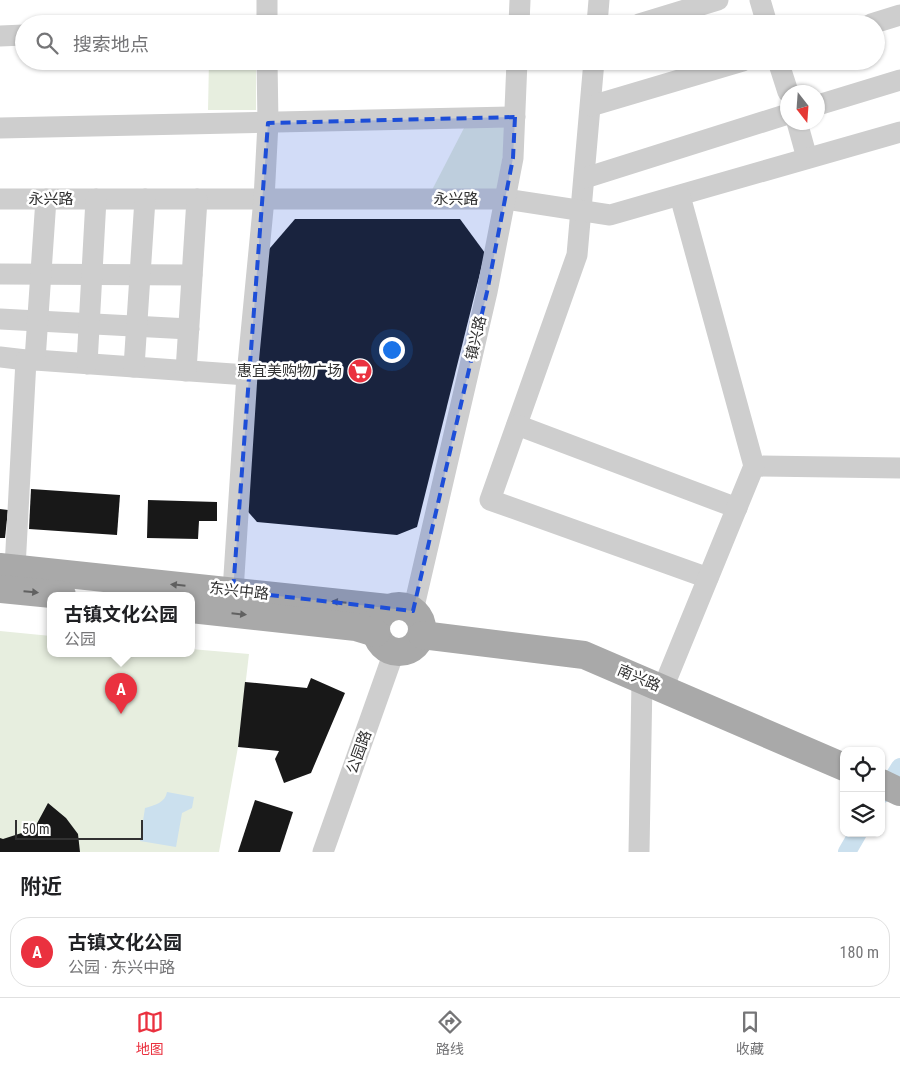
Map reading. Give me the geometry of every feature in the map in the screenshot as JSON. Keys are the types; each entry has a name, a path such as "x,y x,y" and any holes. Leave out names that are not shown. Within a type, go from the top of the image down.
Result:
{"main road":[{"name":"东兴中路","path":"5,575 233,591 407,618"},
{"path":"5,575 53,592"},
{"name":"东兴中路","path":"195,608 356,627 385,643"},
{"path":"407,618 412,649 385,643 376,624 407,618"},
{"name":"南兴路","path":"407,618 584,655 840,765"},
{"path":"885,785 900,792"}],"street":[{"path":"267,0 267,15"},
{"path":"519,15 520,0"},
{"path":"599,15 600,0"},
{"path":"669,15 718,0"},
{"path":"760,0 764,15"},
{"path":"885,20 900,15"},
{"path":"0,36 15,35"},
{"path":"233,591 247,375 264,199 268,123 267,70"},
{"name":"镇兴路","path":"407,618 487,292 513,158 517,70"},
{"path":"593,70 577,255 490,500 708,578"},
{"path":"591,106 713,70"},
{"path":"781,70 786,85"},
{"path":"825,103 900,80"},
{"path":"0,128 515,117"},
{"path":"584,178 780,117"},
{"path":"799,130 807,158"},
{"name":"永兴路","path":"0,199 505,199 610,215 900,132"},
{"path":"639,852 653,684 708,578 754,466 680,196"},
{"path":"5,575 30,360 37,321 46,199"},
{"path":"87,364 96,199"},
{"path":"134,367 145,199"},
{"path":"186,371 197,199"},
{"path":"0,274 192,275"},
{"path":"0,319 189,329"},
{"path":"0,357 247,375"},
{"path":"517,425 737,508"},
{"path":"754,466 900,468"},
{"name":"公园路","path":"323,852 385,643"}],"highlighted area":[{"path":"515,117 513,158 487,292 413,611 233,591 268,123"}],"green space":[{"path":"209,70 256,70 256,110 208,110"},
{"path":"508,127 497,190 431,192 464,128"},
{"path":"0,631 47,636 47,657 195,657 195,649 249,654 238,747 219,852 0,852"}],"water":[{"path":"167,792 194,797 192,808 182,813 176,847 140,841 145,808 162,801"}],"building":[{"path":"295,219 460,219 485,253 417,527 397,535 257,522 242,505 264,255"},
{"path":"31,489 120,495 117,535 29,529"},
{"path":"148,500 217,502 217,521 199,521 198,539 147,538"},
{"path":"0,509 8,510 5,538 0,538"},
{"path":"311,678 345,693 311,773 284,783 275,759 279,751 238,747 245,682 307,688"},
{"path":"255,800 293,812 280,852 238,852"},
{"path":"48,803 66,818 78,834 80,852 0,852 0,838 3,839 34,829"}],"waterway":[{"path":"884,792 900,767"},
{"path":"847,852 856,837"}],"place":[{"name":"惠宜美购物广场","path":"360,371"},
{"name":"古镇文化公园","path":"121,714"}]}
